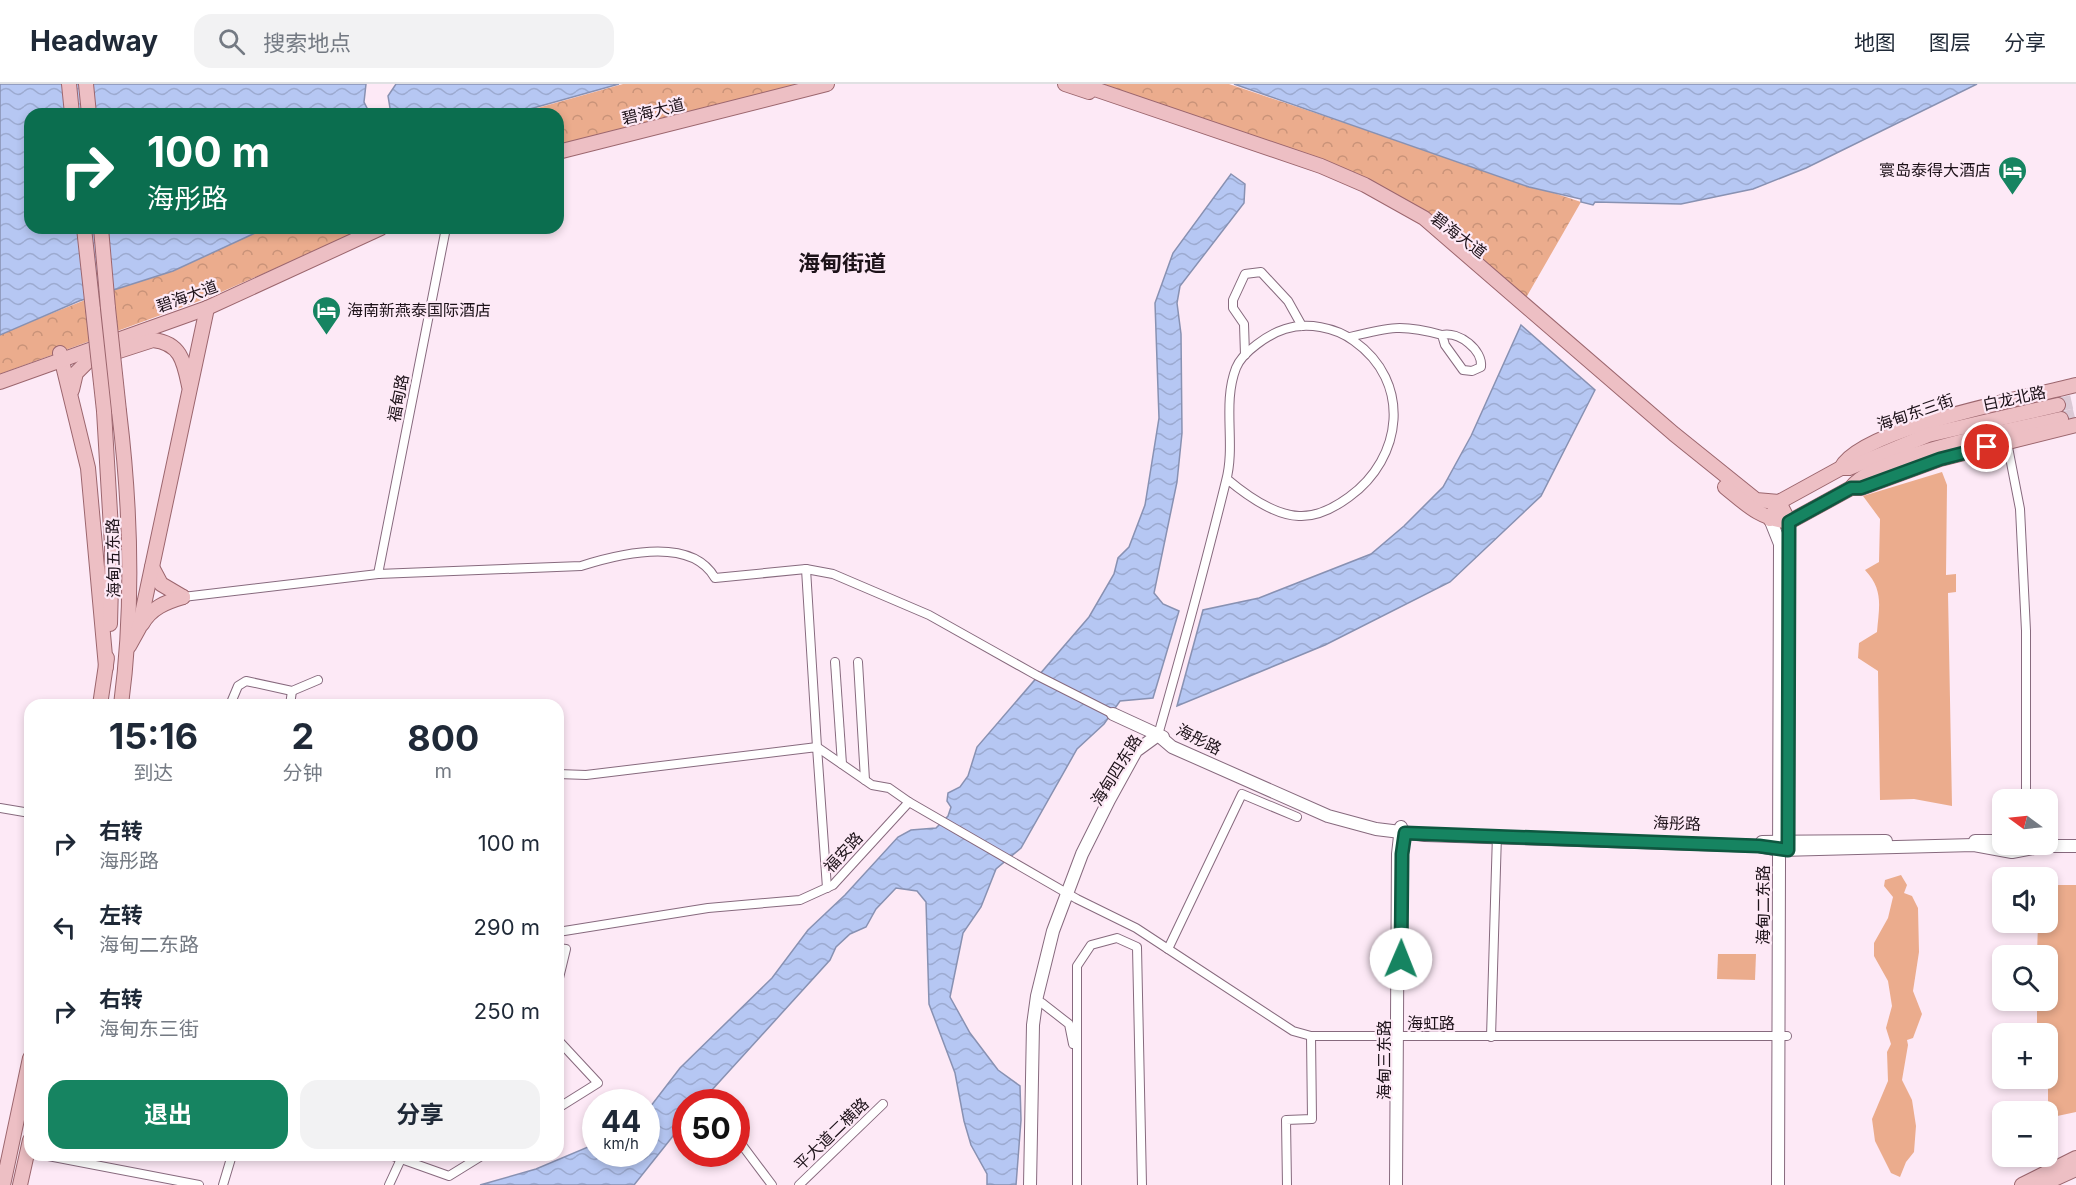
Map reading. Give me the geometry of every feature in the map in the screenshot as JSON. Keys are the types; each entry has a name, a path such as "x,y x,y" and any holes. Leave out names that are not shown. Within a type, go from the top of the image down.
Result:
{"main road":[{"path":"69,84 71,108"},
{"path":"86,84 88,108"},
{"name":"碧海大道","path":"564,146 806,84"},
{"name":"碧海大道","path":"564,150 827,84"},
{"name":"碧海大道","path":"1065,84 1304,167 1362,191 1403,214 1479,270 1749,508 1770,519"},
{"name":"碧海大道","path":"1080,84 1321,166 1365,184 1424,218 1430,227 1473,260 1674,434 1756,500 1779,502"},
{"name":"海甸五东路","path":"85,234 104,411 112,546 106,667 101,699"},
{"name":"海甸五东路","path":"102,234 119,411 128,477 129,646 122,699"},
{"name":"碧海大道","path":"0,382 61,356 241,288 356,234"},
{"name":"碧海大道","path":"0,375 207,308 368,234"},
{"path":"139,628 207,308"},
{"path":"72,395 76,372 88,361 153,340 164,342 178,350 184,360 190,391"},
{"path":"61,356 85,452 94,511 106,667"},
{"name":"海甸东三街","path":"1779,502 1841,468 1846,459 1896,432 2076,385"},
{"name":"白龙北路","path":"1841,468 1849,468 1928,435 2060,412 1924,452 1857,479 1851,488"},
{"path":"1779,502 1770,519 1789,522 1851,488 1861,488 1940,459 2076,425"},
{"path":"1779,502 1789,522"},
{"name":"海甸二东路","path":"1770,519 1780,544 1784,845"},
{"name":"海甸二东路","path":"1786,1185 1783,1036 1789,522"},
{"path":"152,567 161,584 183,597"},
{"path":"129,646 148,613 172,600 183,597"},
{"name":"海彤路","path":"1113,714 1158,735 1172,747 1318,812 1376,829 1784,845 1974,845 2012,852 2045,846 2076,844"},
{"name":"海甸四东路","path":"1030,1185 1030,1087 1034,1016 1047,951 1116,799 1142,754 1158,735"},
{"path":"1398,1185 1398,854 1403,830"},
{"name":"海彤路","path":"1784,845 1992,841"},
{"name":"海彤路","path":"2058,842 2076,844"},
{"name":"海甸四东路","path":"1037,1185 1037,1071 1042,1003 1053,952 1072,896"},
{"name":"海甸二东路","path":"1778,1185 1783,1036"},
{"path":"3,1185 6,1146 24,1080"},
{"path":"2022,1185 2076,1158"},
{"path":"20,1185 26,1161"},
{"path":"2041,1185 2076,1169"}],"street":[{"name":"福甸路","path":"378,574 445,234"},
{"path":"1245,355 1244,324 1233,308 1233,300 1245,274 1261,272 1288,301 1302,326"},
{"path":"1158,735 1211,548 1227,479 1230,392 1237,365 1245,355 1283,329 1302,326 1339,332 1367,350 1391,387 1395,406 1390,441 1378,468 1362,487 1339,504 1318,514 1299,516 1278,512 1227,479"},
{"path":"1350,338 1389,327 1409,327 1454,336 1477,350 1482,359 1481,367 1472,371 1463,370 1445,345 1442,335"},
{"path":"2007,442 2020,509 2026,631 2026,789"},
{"path":"1224,490 1240,489"},
{"path":"183,597 378,574 581,566 608,557 663,552 707,564 715,578 806,569 833,574 928,615 1036,675 1113,714"},
{"path":"806,569 827,888"},
{"path":"835,662 842,764"},
{"path":"858,662 865,780"},
{"path":"233,699 238,686 246,681 292,691 318,680"},
{"path":"291,699 292,691"},
{"path":"564,774 586,775 817,747 872,785 889,788 938,820 1072,896"},
{"path":"1168,949 1242,794 1297,817"},
{"name":"福安路","path":"564,931 708,909 800,900 833,885 909,802"},
{"path":"0,808 24,812"},
{"path":"1491,1037 1497,835"},
{"name":"海虹路","path":"1072,896 1136,928 1293,1031 1311,1036 1398,1038 1783,1036"},
{"path":"1136,928 1142,1185"},
{"path":"1077,1185 1077,966 1084,951 1101,940 1117,938 1137,947"},
{"path":"1042,1003 1069,1024 1076,1059"},
{"path":"1287,1185 1286,1120 1312,1119 1311,1036"},
{"path":"564,1046 598,1083 564,1104"},
{"name":"平大道二横路","path":"799,1185 883,1104"},
{"path":"750,1156 772,1185"},
{"path":"74,1161 199,1185"},
{"path":"223,1185 230,1161"},
{"path":"389,1185 400,1161"},
{"path":"407,1161 449,1176 473,1161"}],"green space":[{"path":"623,84 806,84 564,147 564,108 537,108"},
{"path":"1072,84 1229,84 1581,202 1523,303 1424,218 1334,171"},
{"path":"250,234 353,234 210,297 0,374 0,334"},
{"path":"1942,472 1947,485 1946,575 1956,574 1956,592 1948,593 1952,806 1914,799 1880,800 1878,671 1858,658 1859,643 1877,632 1879,607 1878,592 1865,570 1879,562 1880,519 1863,496"},
{"path":"1901,875 1907,885 1904,893 1912,896 1918,908 1919,952 1913,991 1922,1014 1913,1038 1907,1040 1902,1080 1912,1100 1916,1126 1914,1152 1906,1162 1900,1177 1891,1173 1875,1141 1872,1119 1888,1081 1887,1052 1891,1044 1886,1028 1892,1006 1888,981 1874,956 1874,943 1888,918 1893,897 1884,886 1885,880"},
{"path":"2058,885 2076,885 2076,1112 2058,1116 2058,1101 2048,1101 2048,1089 2058,1089 2058,1023 2037,1023 2037,1011 2058,1011 2058,945 2037,945 2038,933 2058,933"},
{"path":"1718,954 1756,954 1755,980 1717,979"}],"water":[{"path":"0,84 366,84 364,102 367,108 24,108 24,234 253,234 173,271 79,301 0,335"},
{"path":"396,84 619,84 533,108 390,108 388,96"},
{"path":"1234,84 1977,84 1806,168 1753,189 1681,204 1595,202 1593,205 1581,202 1581,199 1529,187"},
{"path":"1231,174 1245,184 1244,203 1180,286 1177,303 1181,334 1182,433 1177,482 1154,593 1163,604 1179,611 1153,698 1120,701 1104,724 1077,749 1021,848 996,869 981,907 963,933 950,997 970,1033 998,1070 1020,1086 1021,1120 1016,1185 987,1185 987,1174 971,1145 964,1121 955,1073 929,1004 926,902 917,891 896,888 876,909 866,927 850,934 836,947 830,960 713,1089 672,1089 672,1137 660,1152 660,1094 680,1068 772,978 808,930 845,895 898,837 911,830 936,828 948,816 951,807 947,801 948,793 960,787 968,776 977,747 1089,617 1114,574 1118,558 1129,547 1145,505 1159,418 1155,303 1173,253"},
{"path":"1521,325 1595,390 1541,496 1450,582 1325,645 1177,706 1203,610 1259,598 1371,554 1404,526 1443,487 1471,436"},
{"path":"582,1150 582,1167 648,1167 634,1185 480,1185 536,1169 555,1161 564,1161 564,1157"}],"tunnel":[{"path":"2058,405 2076,401"},
{"path":"2061,419 2076,415"}],"place":[{"name":"寰岛泰得大酒店","path":"2012,196"},
{"name":"海南新燕泰国际酒店","path":"326,336"}],"district":[{"name":"海甸街道","path":"842,263"}],"route":[{"path":"1401,959 1402,854 1405,833 1759,846 1788,850 1789,522 1851,488 1861,488 1940,459 1987,447"}]}
